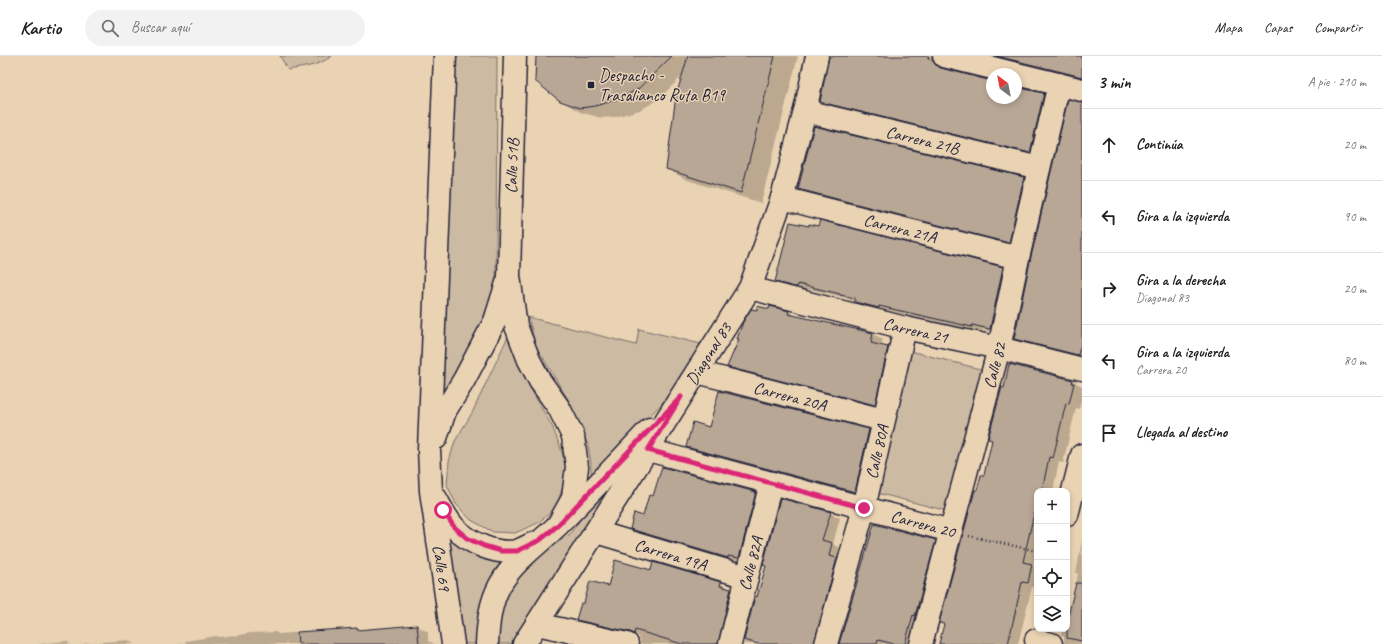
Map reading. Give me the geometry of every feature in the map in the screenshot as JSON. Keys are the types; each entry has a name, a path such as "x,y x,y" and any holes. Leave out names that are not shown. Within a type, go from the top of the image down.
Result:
{"street":[{"path":"430,462 430,404 445,56"},
{"name":"Calle 51B","path":"509,276 515,56"},
{"name":"Diagonal 83","path":"524,644 750,288 782,198 805,111 817,56"},
{"path":"944,56 1082,90"},
{"name":"Calle 82","path":"921,644 998,348 1059,84"},
{"name":"Carrera 21B","path":"805,111 1039,168"},
{"name":"Carrera 21A","path":"782,198 1018,258"},
{"path":"430,462 437,432 445,411 486,340 495,321 509,276"},
{"path":"509,276 516,326 529,360 540,381 559,408 573,436 577,467 573,498 558,525"},
{"name":"Carrera 21","path":"750,288 905,328 998,348 1082,370"},
{"name":"Calle 80A","path":"826,644 864,508 905,328"},
{"name":"Carrera 20A","path":"697,372 883,420"},
{"path":"487,644 488,626 493,602 499,586 511,568 558,525 681,397"},
{"name":"Carrera 20","path":"648,450 951,531"},
{"path":"1070,502 1082,455"},
{"name":"Calle 69","path":"430,462 431,491 453,644"},
{"name":"Calle 82A","path":"730,644 771,483"},
{"path":"431,491 454,527 467,538 484,546 501,551 517,551 540,540"},
{"name":"Carrera 19A","path":"596,532 747,577"},
{"path":"537,624 627,644"}],"path":[{"name":"Carrera 20","path":"951,531 1034,550"}],"shaded area":[{"path":"280,56 332,56 316,64 288,70"},
{"path":"456,56 497,56 496,275 493,298 486,324 442,402"},
{"path":"528,317 636,345 639,329 701,344 678,382 663,402 591,478 591,464 588,445 570,403 536,346"},
{"path":"511,330 520,363 534,395 552,426 566,466 563,486 556,508 538,523 515,533 493,532 471,520 456,504 447,485 449,461 455,441 472,413"},
{"path":"910,351 984,370 947,511 873,492"},
{"path":"639,447 517,644 493,644 508,582 543,552 569,535 578,523 582,514"},
{"path":"447,536 468,552 482,558 508,559 482,644 462,644"}],"building":[{"name":"Despacho - Trasalianco Ruta B19","path":"536,56 672,56 638,89 619,99 595,106 580,108 560,101 535,81"},
{"path":"688,56 775,56 741,193 666,169 676,96"},
{"path":"829,56 929,56 928,59 932,60 941,68 986,79 986,104 1022,104 1022,88 1044,93 1030,153 820,102"},
{"path":"996,56 1082,56 1082,77 1062,72"},
{"path":"1068,99 1082,102 1082,340 1078,355 1014,339 1030,261"},
{"path":"814,126 1024,177 1009,243 798,189"},
{"path":"820,220 1003,267 990,329 972,325 972,327 879,306 879,308 855,302 855,298 840,294 798,284 798,286 795,287 775,282 790,222 809,226 809,224 818,226"},
{"path":"757,306 769,309 770,306 789,311 788,314 873,333 871,343 888,347 875,405 727,367 739,339 737,339 743,322 751,309 757,310"},
{"path":"1009,364 1073,380 1072,383 1074,383 1069,404 1066,403 1053,458 1049,457 1043,488 1034,488 1034,513 1023,562 1032,564 1028,583 1022,582 1008,644 939,644 944,624 939,623 975,490 977,490 981,475 984,475 992,440 988,439 1002,387 1004,388"},
{"path":"719,391 869,429 855,492 686,447 693,422 709,427"},
{"path":"662,467 756,492 739,558 728,556 728,558 630,529 634,513 643,516 649,495 653,496"},
{"path":"780,498 831,512 822,540 832,543 829,556 837,558 814,644 758,644 744,640 755,596 757,597 766,566 763,565"},
{"path":"874,524 936,540 915,616 913,615 905,644 894,644 878,640 877,644 839,644"},
{"path":"615,560 651,570 653,562 721,582 720,586 731,589 718,644 682,644 635,630 634,634 576,620 581,603 584,603 590,581 608,586"},
{"path":"1076,583 1082,583 1082,641 1067,638 1067,632 1070,632 1070,608"},
{"path":"417,625 419,644 298,644 297,632 357,628 357,630"}],"place":[{"name":"Despacho - Trasalianco Ruta B19","path":"591,85"}],"route":[{"path":"443,510 454,527 467,538 484,546 501,551 517,551 540,540 558,525 681,397 648,450 864,508"}]}
